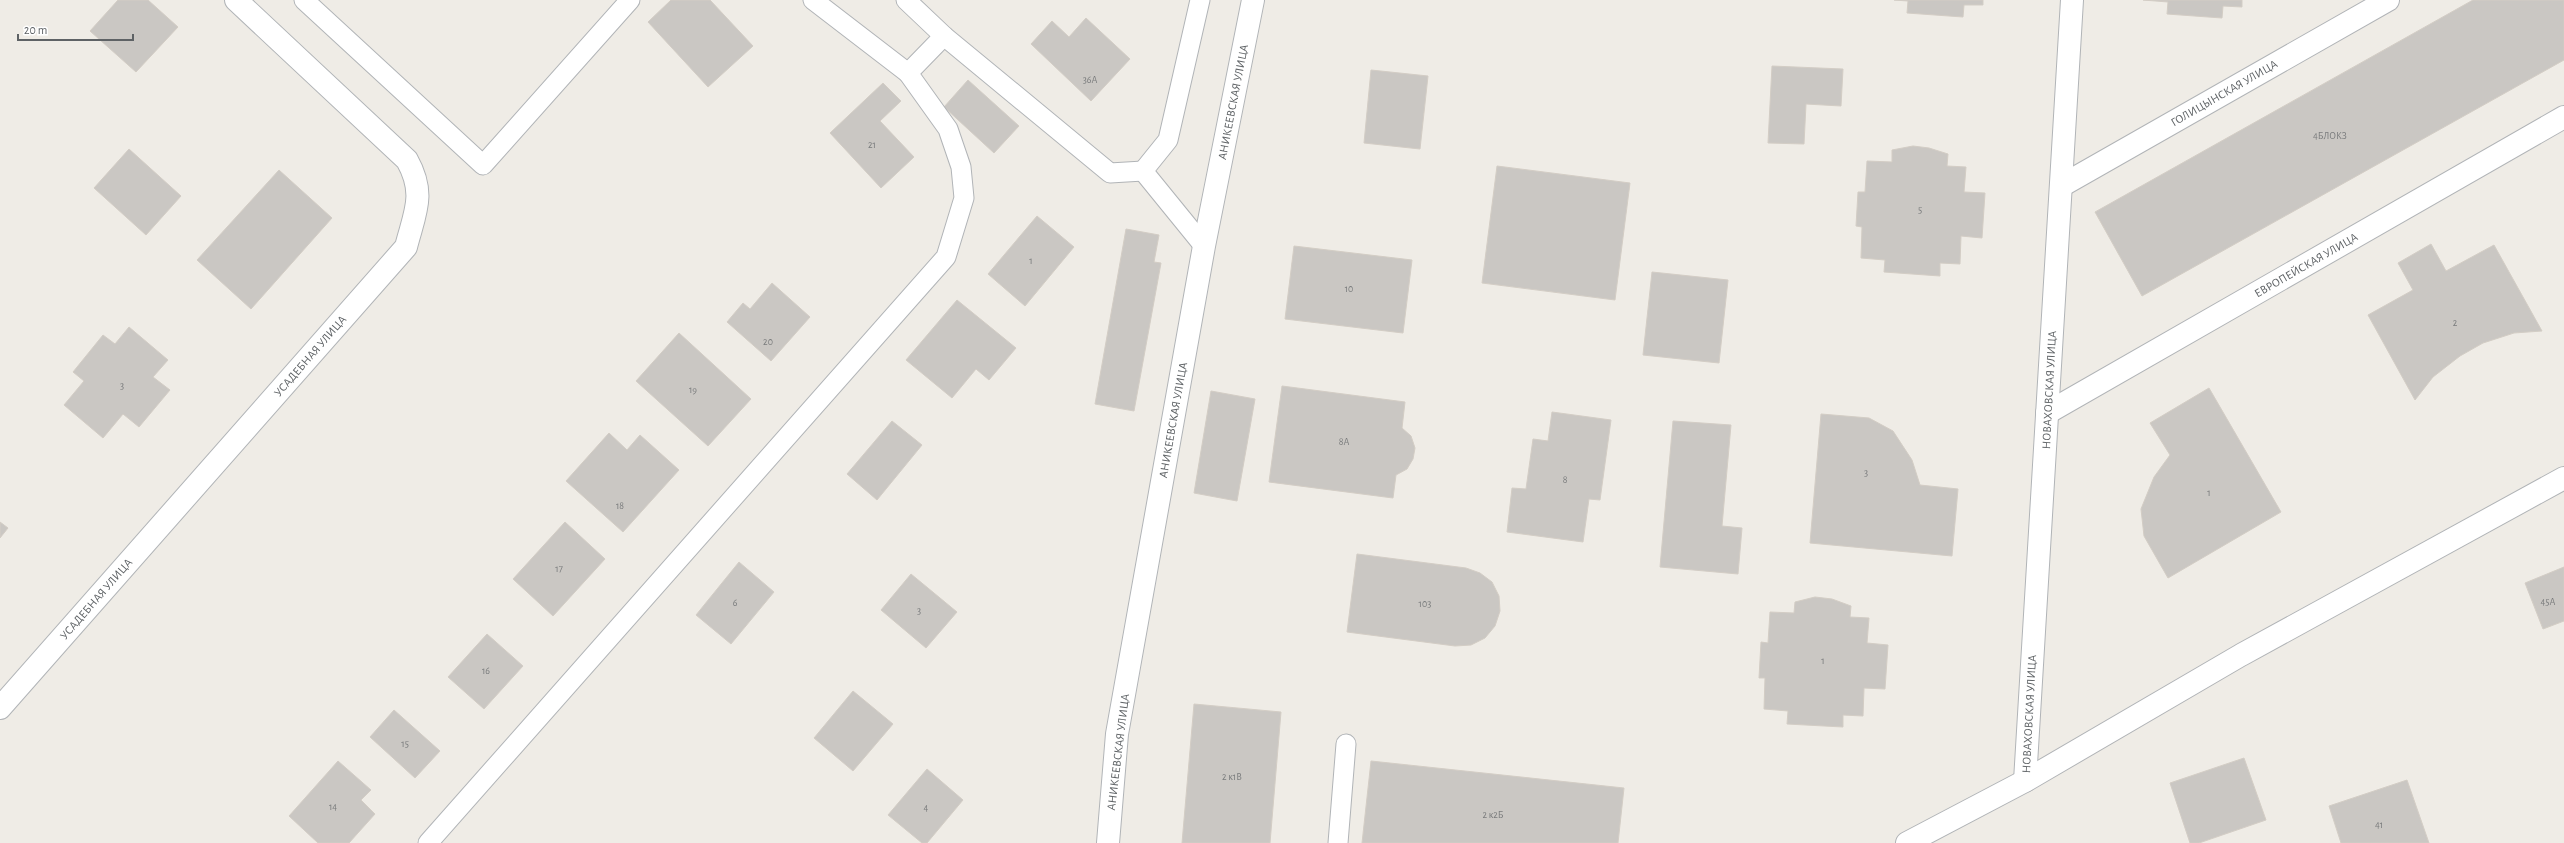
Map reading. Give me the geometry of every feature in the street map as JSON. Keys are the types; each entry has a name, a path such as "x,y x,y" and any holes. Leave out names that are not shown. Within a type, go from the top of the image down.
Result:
{"street":[{"name":"УСАДЕБНАЯ УЛИЦА","path":"0,708 406,247 418,203 417,178 407,160 236,0"},
{"name":"АНИКЕЕВСКАЯ УЛИЦА","path":"1108,843 1117,734 1204,246 1253,0"},
{"name":"НОВАХОВСКАЯ УЛИЦА","path":"2026,781 2072,0"},
{"name":"ГОЛИЦЫНСКАЯ УЛИЦА","path":"2061,186 2388,0"},
{"name":"ЕВРОПЕЙСКАЯ УЛИЦА","path":"2047,413 2564,117"},
{"path":"1907,843 2026,781 2241,655 2564,478"}],"lane":[{"path":"304,0 483,165 630,0"},
{"path":"428,843 946,257 964,198 961,167 948,129 908,73 813,0"},
{"path":"906,0 944,36 1110,173 1143,171 1168,140 1200,0"},
{"path":"908,73 944,36"},
{"path":"1143,171 1204,246"},
{"path":"1338,843 1346,744"}],"building":[{"path":"118,0 148,0 178,27 136,72 90,31"},
{"path":"671,0 710,0 753,46 708,87 648,22"},
{"path":"1894,0 1983,0 1983,5 1964,5 1963,17 1907,13 1908,1"},
{"path":"2143,0 2242,0 2242,7 2223,6 2222,18 2167,14 2168,2"},
{"path":"2473,0 2564,0 2564,60 2142,296 2095,212"},
{"path":"1086,18 1130,59 1091,101 1031,44 1052,21 1069,37"},
{"path":"1772,66 1843,69 1841,106 1806,104 1804,144 1768,143"},
{"path":"1371,70 1428,76 1420,149 1364,143"},
{"path":"968,80 1019,126 994,153 944,107"},
{"path":"883,83 901,101 880,121 914,157 881,188 830,133"},
{"path":"1913,146 1929,148 1948,154 1947,166 1966,167 1964,192 1985,193 1982,238 1961,236 1960,264 1940,263 1940,276 1884,272 1885,260 1861,258 1862,227 1856,226 1858,192 1865,192 1867,161 1892,162 1892,150"},
{"path":"129,149 181,196 146,235 94,188"},
{"path":"1497,166 1630,183 1615,300 1482,283"},
{"path":"279,170 332,218 251,309 197,260"},
{"path":"1037,216 1074,247 1025,306 988,274"},
{"path":"1126,229 1159,235 1154,262 1161,263 1134,411 1095,404"},
{"path":"2431,244 2446,271 2494,245 2542,331 2514,333 2483,343 2460,356 2433,377 2415,400 2368,315 2413,290 2398,263"},
{"path":"1294,246 1412,260 1403,333 1285,319"},
{"path":"1652,272 1728,280 1719,363 1643,355"},
{"path":"772,283 810,317 771,361 727,322 743,303 750,309"},
{"path":"957,300 1016,348 989,380 976,369 952,398 906,360"},
{"path":"129,327 168,360 153,377 170,390 139,427 123,414 103,438 64,405 84,381 73,372 103,335 115,344"},
{"path":"679,333 751,399 708,446 636,381"},
{"path":"1282,386 1405,402 1402,428 1411,436 1415,448 1413,459 1407,469 1396,475 1393,498 1269,482"},
{"path":"2209,388 2281,512 2168,578 2144,536 2141,509 2154,477 2170,455 2150,423"},
{"path":"1211,391 1255,399 1237,501 1194,493"},
{"path":"1552,412 1611,420 1600,500 1589,499 1583,542 1507,532 1512,488 1526,489 1533,439 1548,441"},
{"path":"1821,414 1869,418 1893,431 1912,460 1920,485 1958,489 1952,556 1810,543"},
{"path":"892,421 922,445 877,500 847,474"},
{"path":"1673,421 1731,425 1722,526 1742,528 1738,574 1660,567"},
{"path":"609,433 627,450 640,435 679,470 623,532 566,481"},
{"path":"0,522 8,528 0,538"},
{"path":"565,522 605,559 553,616 513,579"},
{"path":"1357,554 1466,568 1480,573 1492,582 1499,596 1500,611 1495,626 1485,638 1471,645 1455,646 1347,632"},
{"path":"739,562 774,592 731,644 696,615"},
{"path":"2564,567 2564,621 2543,629 2525,583"},
{"path":"911,574 957,612 926,648 881,610"},
{"path":"1815,597 1832,599 1851,606 1850,617 1869,618 1867,643 1888,645 1885,689 1864,688 1863,716 1843,715 1843,727 1787,724 1788,711 1764,709 1765,678 1759,678 1761,642 1768,643 1770,612 1794,613 1795,602"},
{"path":"487,634 523,666 484,709 448,677"},
{"path":"853,691 893,724 853,771 814,738"},
{"path":"1194,704 1281,712 1270,843 1182,843"},
{"path":"394,710 440,751 415,778 370,737"},
{"path":"2244,758 2266,820 2199,843 2190,843 2170,783"},
{"path":"338,761 371,790 361,800 375,814 349,843 318,843 289,816"},
{"path":"1371,761 1624,788 1618,843 1362,843"},
{"path":"927,769 963,800 927,843 922,843 888,815"},
{"path":"2407,780 2429,843 2341,843 2329,806"}]}
